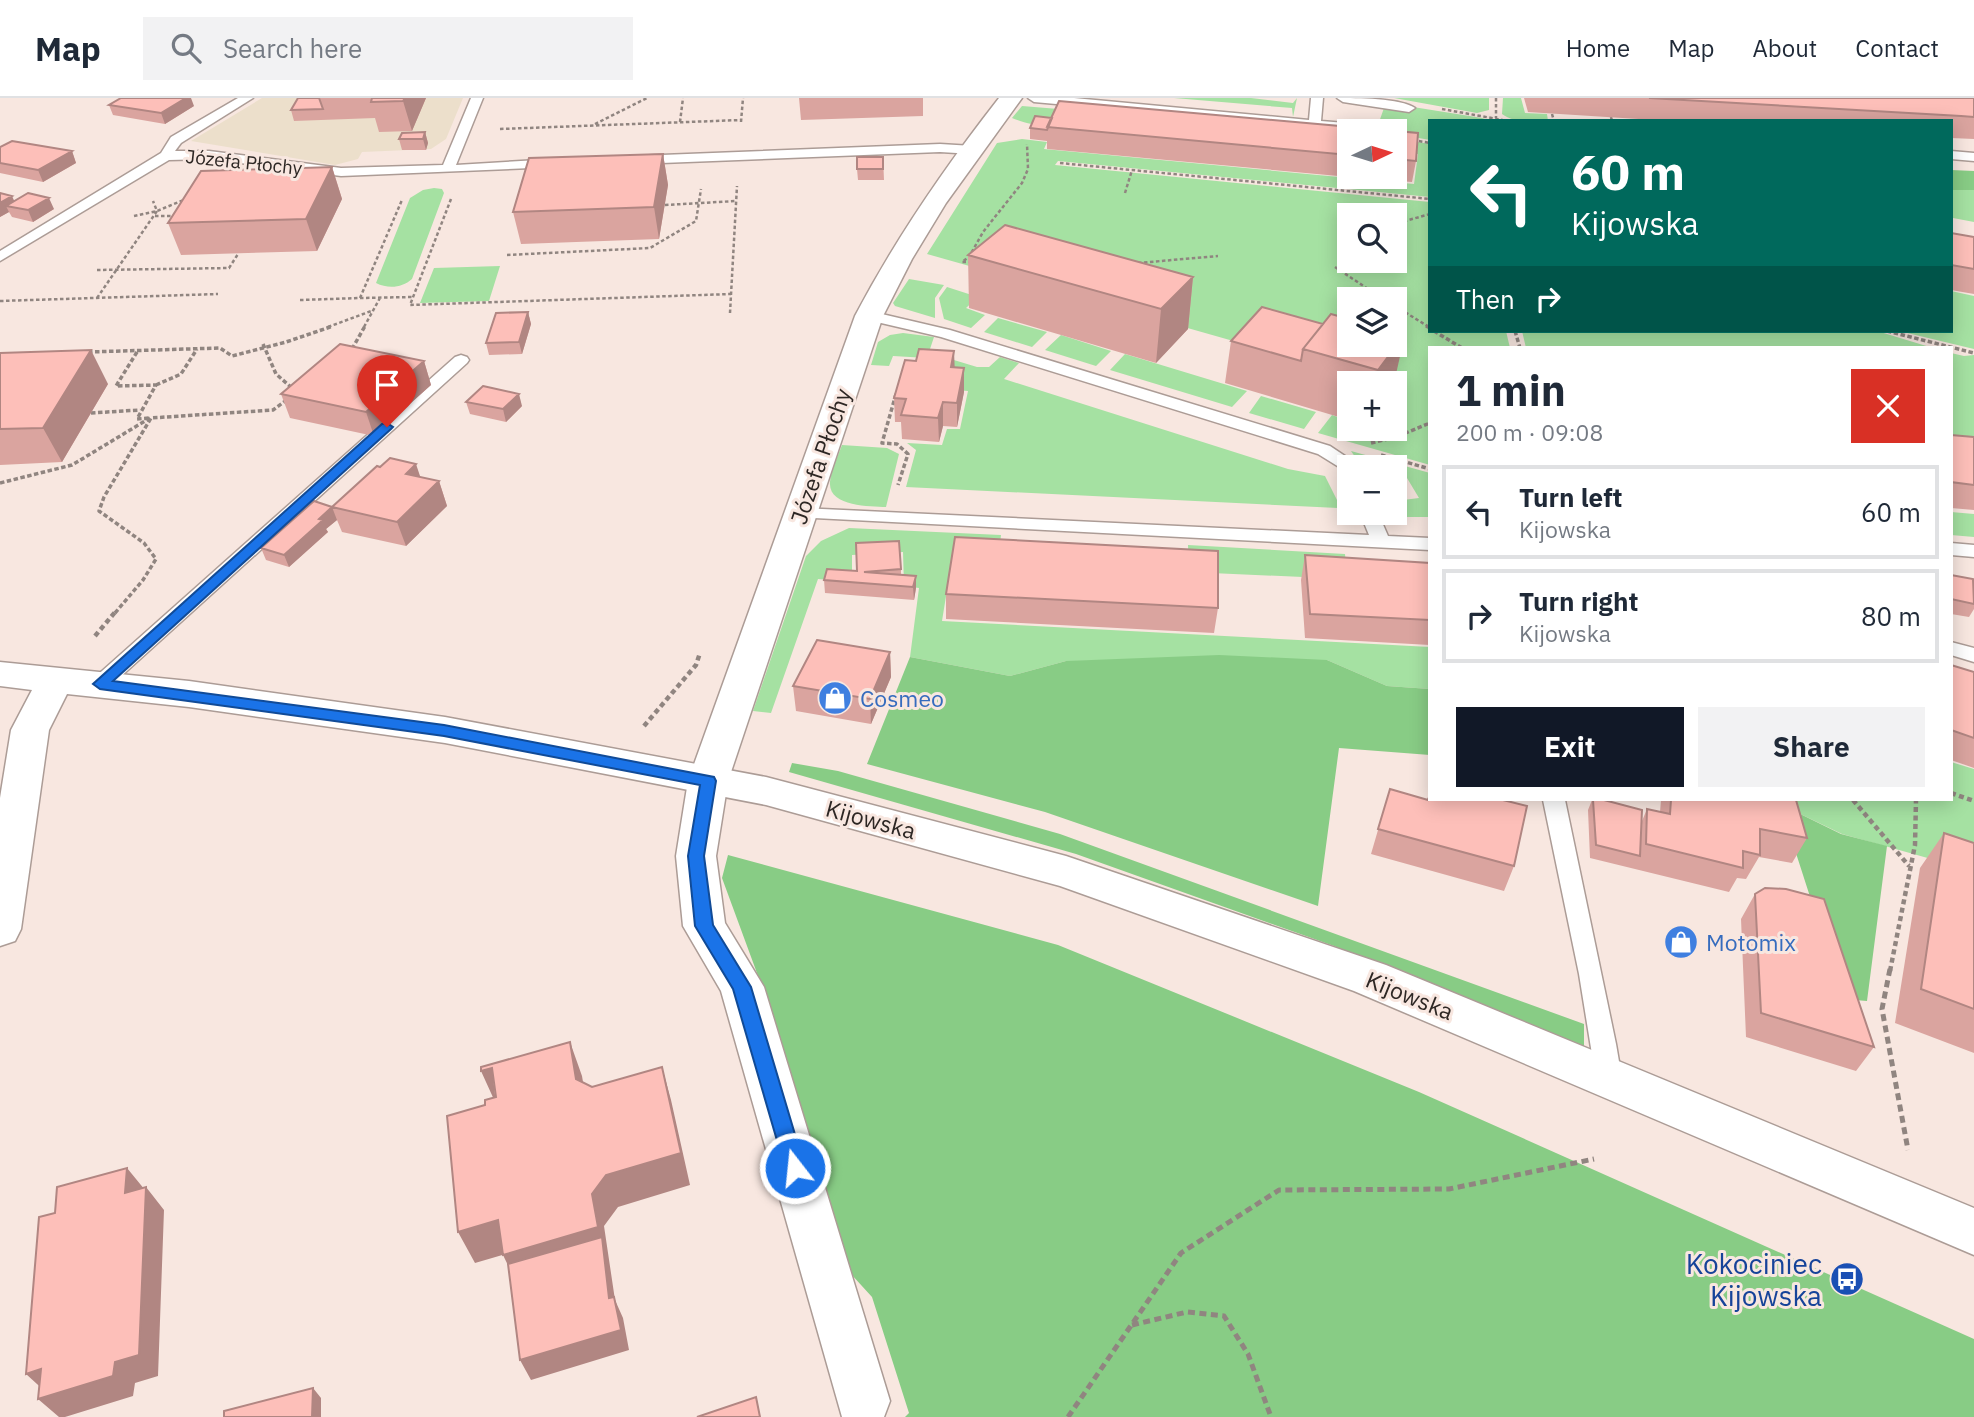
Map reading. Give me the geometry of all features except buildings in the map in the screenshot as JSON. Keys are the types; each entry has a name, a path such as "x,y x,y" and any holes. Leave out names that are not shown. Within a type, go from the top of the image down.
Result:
{"street":[{"name":"Józefa Płochy","path":"863,1401 742,987 704,926 696,856 708,781 869,316 928,214 1011,98"},
{"name":"Kijowska","path":"0,674 100,684 444,730 766,791 1066,872 1370,978 1974,1232"},
{"path":"0,929 30,730 56,679"}],"lane":[{"name":"Józefa Płochy","path":"166,156 176,140 247,98"},
{"path":"448,168 477,98"},
{"path":"1034,98 1337,126"},
{"path":"1315,124 1317,98"},
{"path":"1343,98 1409,108"},
{"path":"624,161 940,148 973,150"},
{"name":"Józefa Płochy","path":"0,257 166,156 192,152 300,169 340,172 573,162"},
{"path":"1953,155 1974,157"},
{"path":"869,316 945,333 1324,450 1337,460"},
{"path":"100,684 461,360"},
{"path":"801,513 1428,544"},
{"path":"1374,525 1381,541"},
{"path":"1953,549 1974,551"},
{"path":"1953,649 1974,655"},
{"path":"1554,801 1602,1024 1609,1079"}],"path":[{"path":"592,125 647,98"},
{"path":"680,122 683,98"},
{"path":"730,313 743,98"},
{"path":"1496,98 1496,119"},
{"path":"1552,114 1553,119"},
{"path":"464,130 741,120"},
{"path":"983,262 962,262 969,257 983,232 1022,183 1028,169 1027,144"},
{"path":"508,255 650,248 696,220 706,157"},
{"path":"1060,163 1428,199"},
{"path":"1125,193 1132,170"},
{"path":"149,193 158,211"},
{"path":"132,216 158,211 195,195"},
{"path":"452,197 410,305 731,293"},
{"path":"359,298 403,199"},
{"path":"665,205 736,201"},
{"path":"97,298 158,211"},
{"path":"1407,220 1428,215"},
{"path":"154,216 180,216"},
{"path":"97,270 229,268 238,254"},
{"path":"1135,263 1218,256"},
{"path":"1335,267 1365,287"},
{"path":"0,302 218,294"},
{"path":"300,300 413,297"},
{"path":"349,352 356,345 380,298"},
{"path":"83,353 220,348 232,356 266,350 374,310"},
{"path":"1407,313 1428,327"},
{"path":"1438,333 1459,346"},
{"path":"1894,333 1949,346"},
{"path":"263,344 270,367 280,381 299,392"},
{"path":"1953,347 1974,352"},
{"path":"138,351 116,386 156,385 181,374 197,349"},
{"path":"156,385 137,419 273,410 290,398"},
{"path":"887,517 908,453 897,444 882,443 897,392"},
{"path":"91,413 141,410"},
{"path":"0,483 72,465 151,418"},
{"path":"92,639 143,580 156,559 149,544 106,519 99,511 104,497 151,418"},
{"path":"1364,445 1396,437 1428,424"},
{"path":"644,727 696,664 701,652"},
{"path":"1953,794 1974,800"},
{"path":"1854,801 1909,867"},
{"path":"1896,1147 1909,1153 1882,1009 1914,845 1916,801"},
{"path":"1068,1417 1181,1253 1279,1190 1449,1189 1594,1158"},
{"path":"1131,1326 1187,1312 1224,1316 1248,1354 1271,1417"}],"shaded area":[{"path":"262,98 463,98 446,139 431,149 362,152 358,159 335,165 191,141"}],"green space":[{"path":"1174,98 1251,98 1293,103 1297,98 1293,117 1292,108"},
{"path":"1394,98 1489,98 1489,110 1477,113"},
{"path":"1503,98 1521,98 1525,113 1547,114 1548,119 1513,119 1502,114"},
{"path":"1022,106 1095,112 1054,125 1035,125 1012,118"},
{"path":"1413,107 1486,119 1428,119 1428,140 1407,136 1407,119 1380,119 1384,108 1410,112"},
{"path":"1022,139 1047,142 1044,149 1337,177 1337,188 1058,161 1055,165 1428,202 1428,333 1506,333 1510,346 1428,346 1428,464 1407,458 1407,455 1395,455 1346,441 1407,441 1407,371 1339,371 927,254 997,143"},
{"path":"1407,140 1428,144 1428,197 1347,189 1407,189 1407,183 1414,184 1418,154 1407,153"},
{"path":"1953,170 1974,171 1974,190 1953,190"},
{"path":"442,189 444,193 412,279 395,287 376,283 410,198 423,190"},
{"path":"1953,190 1974,190 1974,222 1953,218"},
{"path":"500,266 489,301 420,303 434,268"},
{"path":"909,279 944,285 935,298 935,318 895,306 893,303"},
{"path":"947,287 978,297 966,308 985,315 971,328 944,319 939,298"},
{"path":"1953,291 1974,296 1974,349 1907,333 1953,333"},
{"path":"998,318 1047,332 1032,347 984,332"},
{"path":"903,333 934,337 927,358 893,356 889,366 871,365 878,342 890,335"},
{"path":"1522,333 1884,333 1926,346 1526,346"},
{"path":"1061,335 1111,351 1096,366 1045,350"},
{"path":"1953,353 1974,355 1974,461 1953,459"},
{"path":"1125,354 1247,391 1232,407 1110,370"},
{"path":"944,357 977,367 989,367 1000,357 1019,363 1004,379 1288,469 1325,476 1337,500 1337,508 906,487 916,450 907,443 942,445 947,429 960,429 968,391 956,390"},
{"path":"1261,396 1316,412 1304,429 1249,413"},
{"path":"1332,415 1337,417 1337,438 1318,433"},
{"path":"842,445 887,448 899,454 886,507 843,501 831,490 832,473"},
{"path":"1407,467 1428,472 1428,517 1407,517 1407,500 1419,498 1407,478"},
{"path":"1953,512 1974,514 1974,537 1953,535"},
{"path":"849,528 1001,535 998,561 952,559 942,621 1428,647 1428,689 1387,686 1327,660 1066,661 1010,676 910,657 919,588 904,586 903,552 852,555 852,582 818,579 771,713 753,711 806,556 821,541"},
{"path":"1188,545 1345,554 1347,579 1189,572"},
{"path":"1219,655 1327,660 1387,686 1428,689 1428,755 1339,748 1318,906 1045,812 867,764 910,657 1010,676 1066,661"},
{"path":"792,763 838,771 1060,834 1584,1024 1584,1054 1334,946 1076,854 789,772"},
{"path":"1953,763 1974,769 1974,871 1842,834 1794,811 1789,801 1953,801"},
{"path":"1794,811 1841,834 1887,846 1867,1001 1843,999 1784,816"},
{"path":"728,855 1058,945 1419,1092 1974,1339 1974,1417 905,1417 909,1413 872,1297 851,1274 761,984 722,878"}],"place":[{"name":"Cosmeo","path":"835,698"},
{"name":"Motomix","path":"1681,942"},
{"name":"Kokociniec Kijowska","path":"1847,1279"}],"route":[{"path":"387,427 100,684 444,730 708,781 696,856 704,926 742,987 795,1168"}]}
